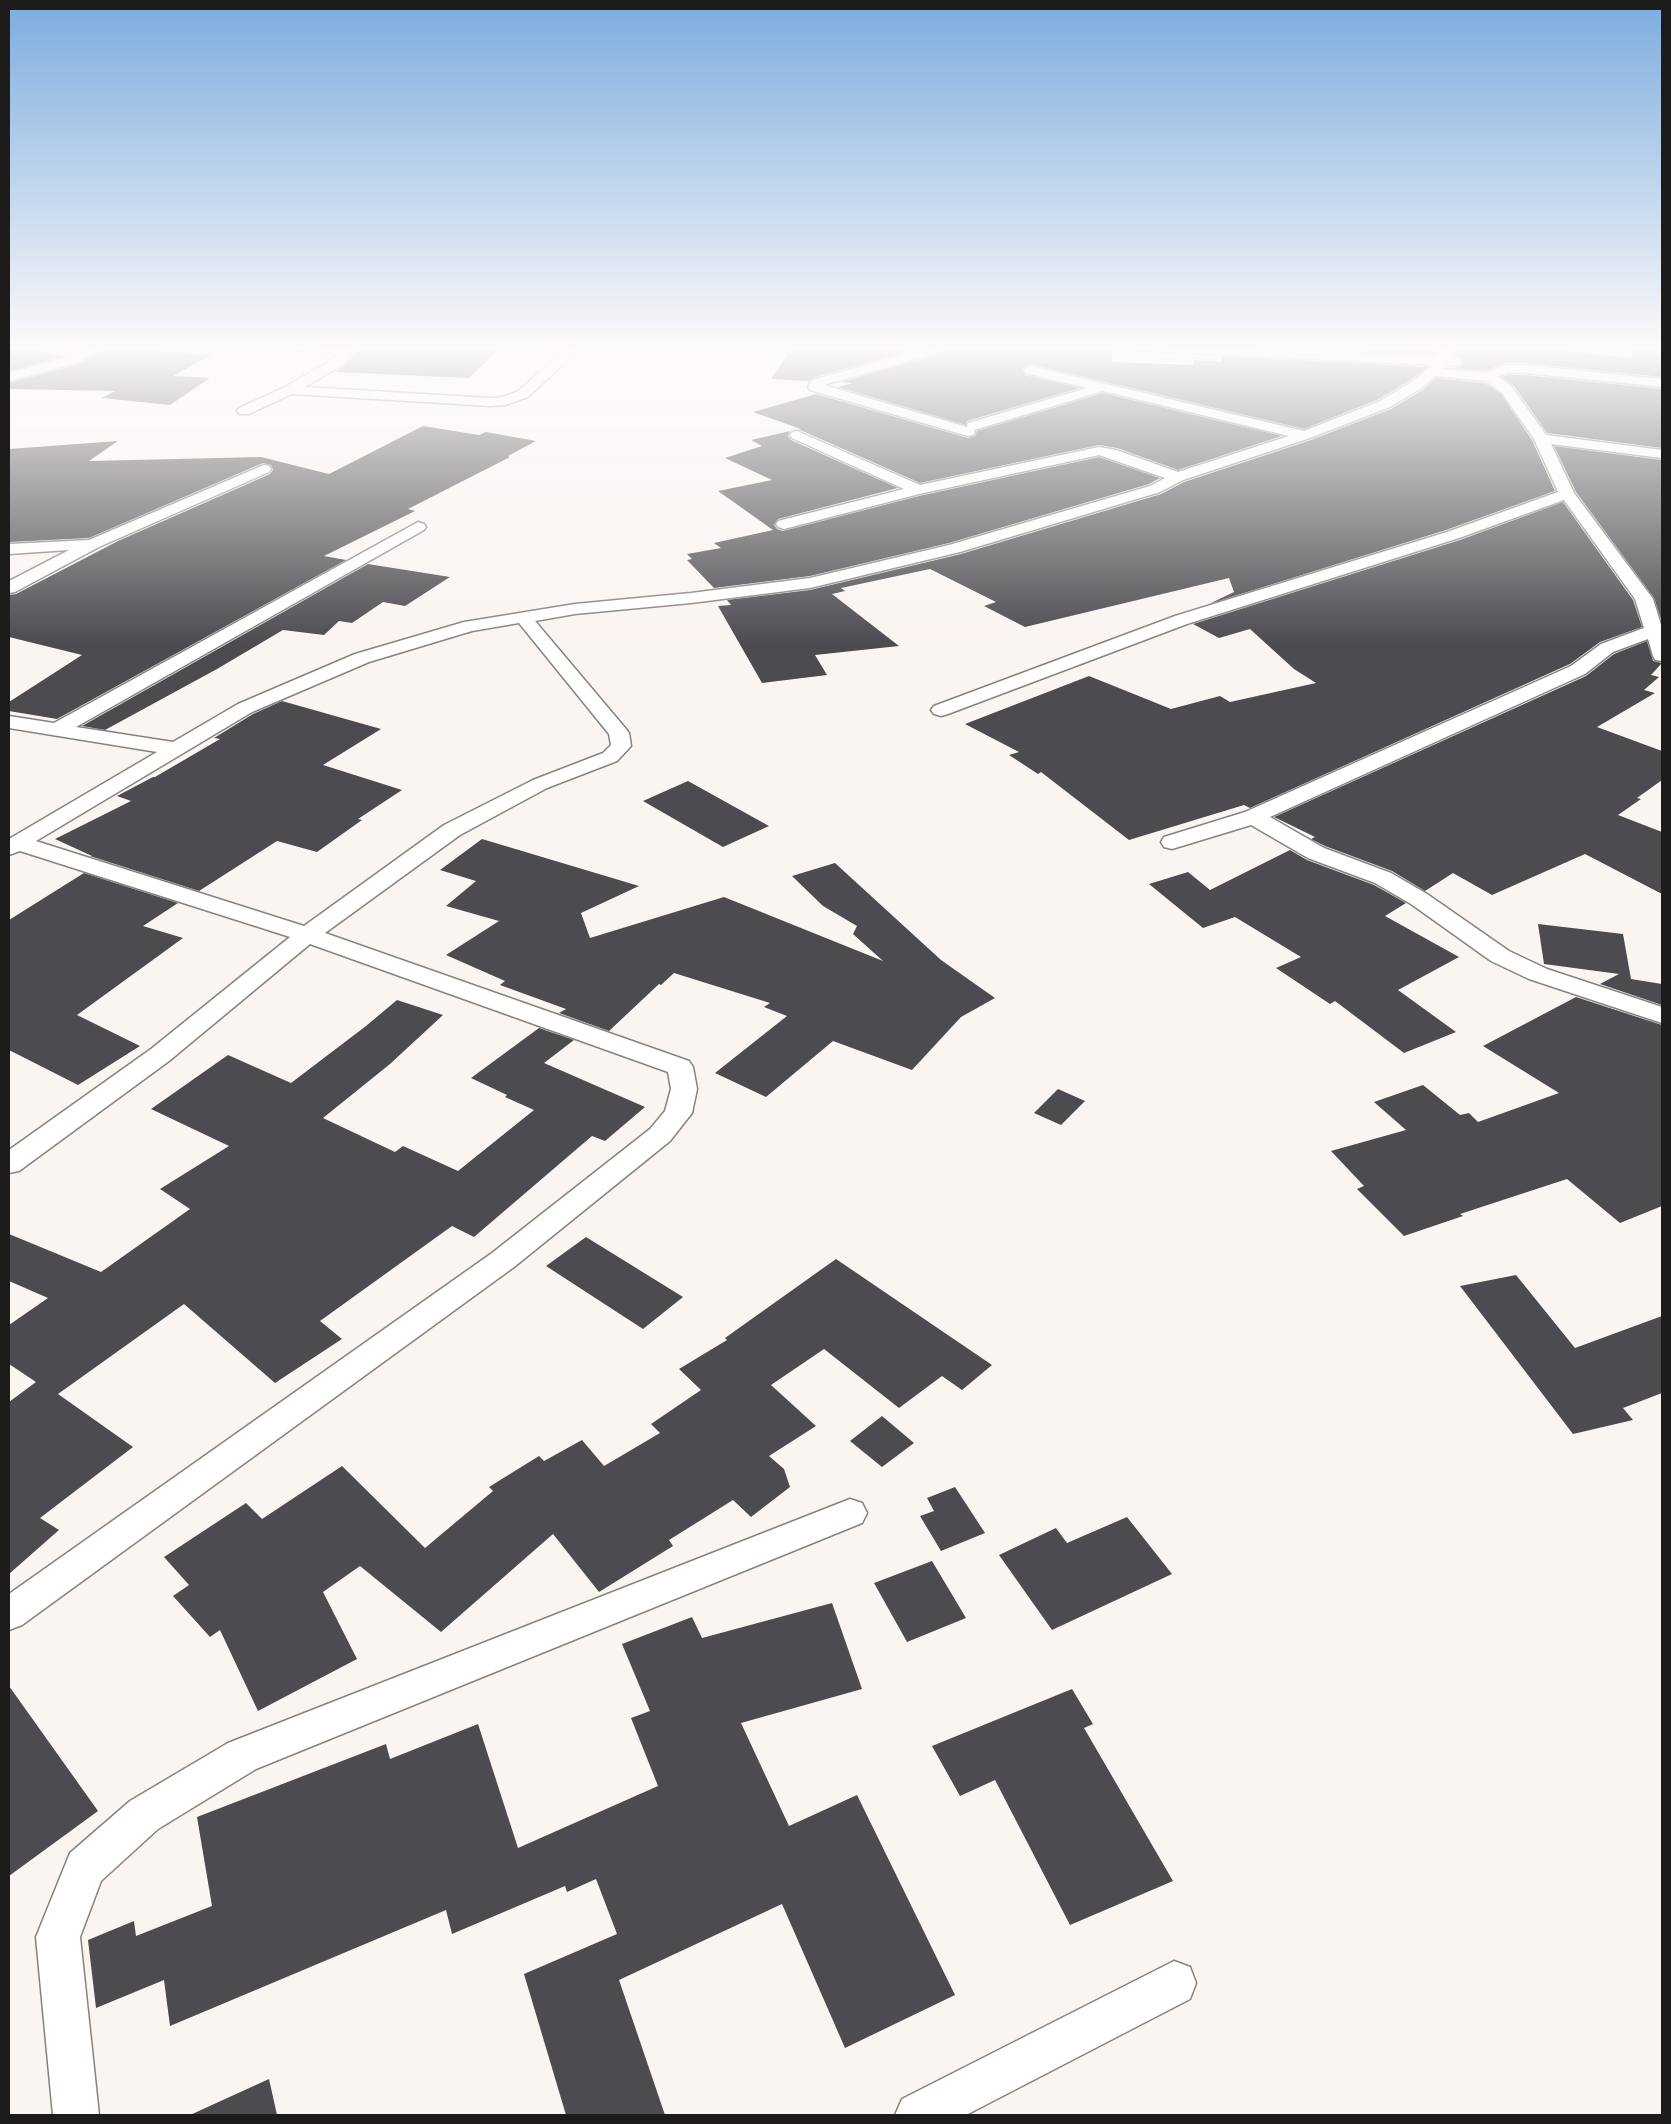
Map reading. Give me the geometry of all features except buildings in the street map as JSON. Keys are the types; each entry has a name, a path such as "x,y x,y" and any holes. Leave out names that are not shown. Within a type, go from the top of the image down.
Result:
{"street":[{"path":"819,445 918,490"},
{"path":"14,846 245,708 362,658 470,626 522,617 575,609 691,598 810,583 954,549 1155,489 1178,477 1274,445"},
{"path":"1544,445 1567,494 1644,599 1662,656"},
{"path":"1590,445 1662,454"},
{"path":"784,524 918,490 1099,451 1111,453 1178,477"},
{"path":"9,588 93,544 264,469"},
{"path":"941,710 1180,620 1452,535 1567,494"},
{"path":"56,730 418,527"},
{"path":"9,549 93,544"},
{"path":"9,1164 160,1055 307,935 452,830 540,784 610,757 621,746 619,733 522,617"},
{"path":"1172,842 1253,817 1578,670 1607,648 1654,630"},
{"path":"9,722 176,749"},
{"path":"1253,817 1316,853 1383,878 1419,899 1500,956 1538,974 1662,1014"},
{"path":"9,1614 503,1260 660,1136 678,1113 684,1089 680,1067 307,935 14,846"},
{"path":"76,2115 58,1937 85,1867 144,1815 242,1756 850,1513"},
{"path":"918,2115 1174,1983"}]}
